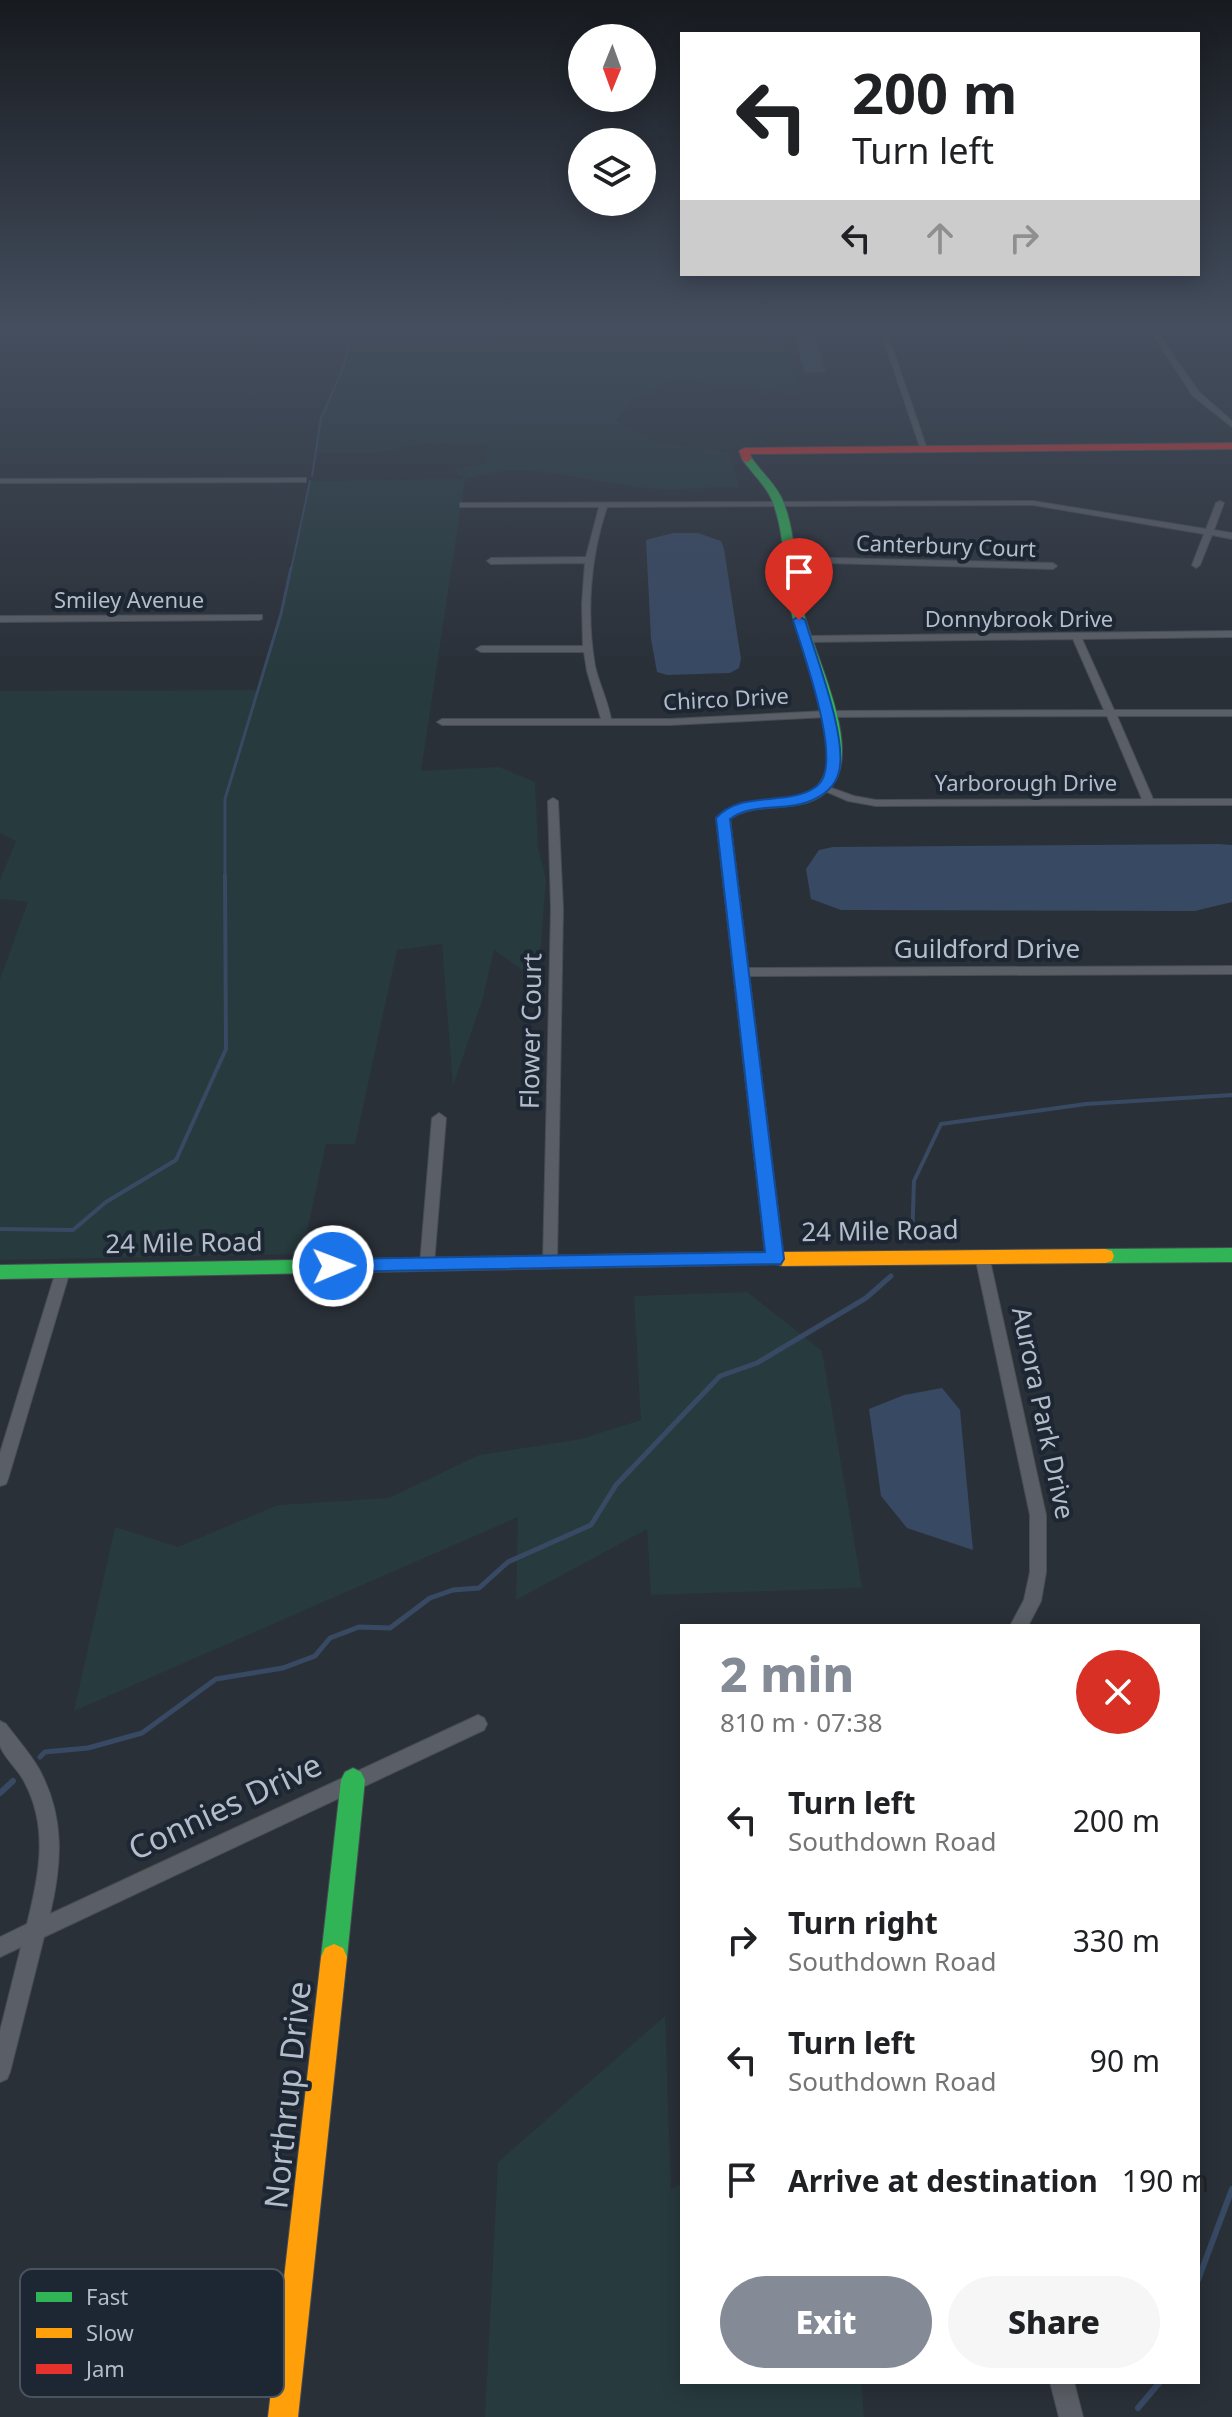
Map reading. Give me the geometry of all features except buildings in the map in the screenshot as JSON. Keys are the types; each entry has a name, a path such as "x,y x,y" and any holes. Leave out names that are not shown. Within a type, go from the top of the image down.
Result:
{"street":[{"path":"922,442 924,447"},
{"path":"775,1259 723,831 725,814 745,806 791,802 823,788 834,764 827,714 799,620 779,505 745,456 746,449 1232,446"},
{"path":"0,481 303,480"},
{"path":"1196,565 1220,503"},
{"path":"463,505 1045,504 1232,536"},
{"path":"604,505 592,536 589,560 589,649 606,722"},
{"path":"491,561 589,560"},
{"name":"Canterbury Court","path":"790,560 1053,566"},
{"name":"Smiley Avenue","path":"0,619 259,617"},
{"name":"Donnybrook Drive","path":"807,639 1232,634"},
{"path":"1077,637 1149,802"},
{"path":"481,649 589,649"},
{"name":"Chirco Drive","path":"442,722 606,722 827,714 1232,713"},
{"name":"Yarborough Drive","path":"823,788 852,799 876,803 1232,802"},
{"name":"Flower Court","path":"550,1263 557,909 553,801"},
{"name":"Guildford Drive","path":"741,972 1232,970"},
{"path":"427,1264 439,1118"},
{"name":"24 Mile Road","path":"0,1272 982,1256 1230,1260"},
{"name":"Aurora Park Drive","path":"982,1256 1040,1542 1032,1601 1020,1624"},
{"path":"0,1479 63,1271"},
{"name":"Connies Drive","path":"0,1947 478,1724"},
{"path":"0,1730 32,1776 46,1812 51,1851 46,1889 0,2072"},
{"name":"Northrup Drive","path":"283,2417 353,1780"},
{"path":"1063,2384 1071,2417"}],"green space":[{"path":"318,442 657,442 728,452 740,487 642,488 527,471 507,471 465,479 421,771 499,767 535,782 538,847 546,880 538,981 494,950 482,1001 453,1086 442,944 397,950 355,1144 326,1144 302,1254 0,1260 0,979 28,902 0,899 0,880 16,841 0,833 0,691 258,690 281,614 310,481 463,479 455,470 487,462 487,444 428,443 376,453 317,453"},
{"path":"747,1292 822,1351 862,1588 651,1595 647,1529 516,1600 518,1517 74,1711 115,1527 178,1547 278,1505 389,1498 479,1455 581,1439 641,1420 634,1296"},
{"path":"665,2016 671,2189 680,2185 680,2384 861,2384 864,2417 485,2417 498,2162"}],"water":[{"path":"673,533 698,533 721,541 741,659 739,668 730,673 667,675 657,672 651,639 646,540"},
{"path":"1232,845 1232,902 1195,911 841,910 811,899 806,869 819,850 833,847"},
{"path":"942,1388 960,1410 973,1550 907,1528 881,1496 869,1409 904,1395"}],"waterway":[{"path":"312,476 317,442"},
{"path":"291,570 310,481"},
{"path":"225,875 225,799 281,614 291,568"},
{"path":"0,1229 73,1230 106,1202 176,1160 226,1049 225,875"},
{"path":"912,1240 914,1181 941,1124 1086,1104 1232,1095"},
{"path":"40,1757 45,1752 88,1748 142,1733 216,1679 283,1668 315,1656 330,1638 359,1627 390,1628 430,1598 453,1590 479,1588 508,1562 591,1525 616,1485 720,1376 757,1363 866,1298 891,1276"},
{"path":"0,1793 13,1781"},
{"path":"1200,2275 1232,2189"},
{"path":"1138,2408 1158,2384"}],"traffic: fast":[{"path":"747,459 779,504 786,530 797,611 825,698 835,744 834,765 828,782 818,793 792,802 748,806 734,810 723,818 775,1259"},
{"path":"1105,1256 1232,1255"},
{"path":"0,1272 783,1259"},
{"path":"334,1957 353,1780"}],"traffic: slow":[{"path":"783,1259 1105,1256"},
{"path":"283,2417 334,1957"}],"traffic: jam":[{"path":"747,459 744,451 1232,446"}],"route":[{"path":"333,1266 775,1259 723,818 736,807 799,800 823,788 832,775 834,752 827,714 799,620"}]}
